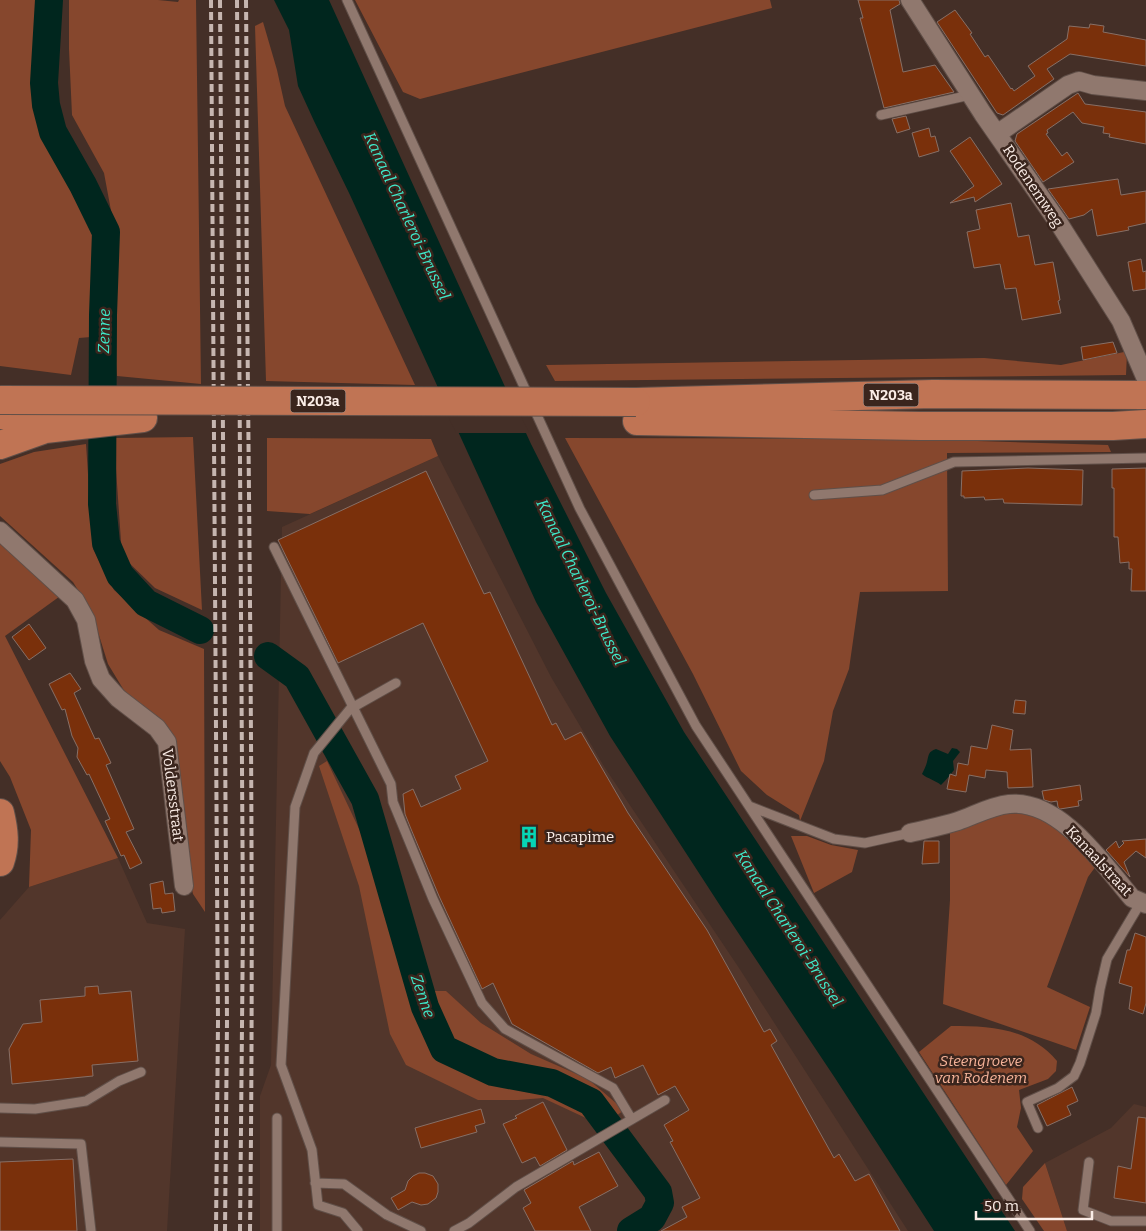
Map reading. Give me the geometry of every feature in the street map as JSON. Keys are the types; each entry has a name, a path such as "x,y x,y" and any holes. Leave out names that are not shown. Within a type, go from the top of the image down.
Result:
{"highway":[{"path":"0,386 52,400"},
{"name":"N203a","path":"0,415 114,414 143,418 636,412 923,394 1146,395"},
{"name":"N203a","path":"0,400 636,412 920,426 1113,426 1146,424"},
{"path":"0,445 45,430 143,418"},
{"path":"0,813 4,835 4,852 0,862"}],"street":[{"name":"Rodenemweg","path":"910,0 970,95 1060,225 1121,321 1142,361 1146,378"},
{"path":"997,134 1068,84 1080,80 1093,84 1146,91"},
{"name":"Voldersstraat","path":"0,531 75,600 86,620 94,661 101,679 118,698 157,728 167,742 184,886"},
{"name":"Kanaalstraat","path":"910,833 959,821 990,808 1010,804 1029,806 1048,812 1072,829 1132,898 1144,903"}],"lane":[{"path":"347,0 580,508 696,726 1030,1231"},
{"path":"881,115 970,95"},
{"path":"814,495 882,490 954,462 1146,458"},
{"path":"274,547 334,672 391,784 393,802 433,899 482,1003 505,1029 613,1088 631,1118"},
{"path":"358,1231 344,1212 318,1205 312,1150 281,1066 295,807 314,752 352,708 396,683"},
{"path":"749,806 834,839 865,843 910,833"},
{"path":"1038,1128 1026,1102 1058,1088 1074,1076 1096,1014 1107,959 1144,903"},
{"path":"0,1108 35,1109 86,1101 119,1081 140,1072"},
{"path":"454,1231 469,1223 516,1187 664,1100"},
{"path":"277,1231 278,1118"},
{"path":"0,1142 81,1144 91,1231"},
{"path":"1088,1162 1083,1210 1111,1221 1146,1221"},
{"path":"315,1183 344,1184 387,1215 421,1231"}],"shaded area":[{"path":"438,456 551,677 605,768 739,968 908,1231 260,1231 260,1096 271,1065 282,527"},
{"path":"118,858 147,923 185,929 167,1231 0,1231 0,920 29,887"},
{"path":"1134,1104 1146,1107 1146,1231 1067,1231 1045,1163 1111,1128"}],"green space":[{"path":"0,0 42,0 42,90 50,135 87,203 100,232 91,337 79,338 71,375 0,366"},
{"path":"69,0 158,0 178,2 179,0 196,0 201,384 117,376 113,331 115,263 112,216 104,173 72,115"},
{"path":"355,0 770,0 772,8 420,99 403,92"},
{"path":"263,22 285,106 415,385 266,381 255,26"},
{"path":"1124,352 1127,353 1126,375 555,381 546,365 984,358 1061,365"},
{"path":"193,437 202,610 155,588 122,556 116,469 116,438"},
{"path":"267,438 431,439 438,456 310,514 267,511"},
{"path":"565,438 914,439 1108,445 1111,452 947,453 948,591 860,592 849,669 833,711 824,761 800,821 799,815 767,795 741,771 693,674"},
{"path":"86,444 93,549 114,590 159,630 204,649 205,912 193,894 186,865 174,741 161,719 128,697 108,664 92,613 73,582 0,516 0,464 34,452"},
{"path":"0,538 63,594 5,636 118,858 29,887 31,830 10,777 0,761"},
{"path":"327,761 385,884 424,991 446,991 481,1023 531,1054 588,1079 624,1110 603,1126 543,1098 478,1100 406,1065 390,1034 359,886 319,766"},
{"path":"1024,813 1046,817 1096,866 1088,877 1047,987 1090,1007 1076,1050 943,1004 950,900 950,830 1000,814"},
{"path":"791,836 807,836 831,845 858,850 852,872 814,893"},
{"name":"Steengroeve van Rodenem","path":"951,1026 995,1028 1022,1035 1046,1050 1057,1061 1056,1071 1048,1079 1019,1090 1021,1108 1017,1127 1033,1151 1006,1185 919,1052"},
{"path":"1045,1163 1067,1231 1044,1231 1022,1199 1023,1187"}],"water":[{"name":"Kanaal Charleroi-Brussel","path":"274,0 329,0 531,444 606,593 684,732 1015,1231 934,1231 610,736 536,602 350,195 298,86 289,30"},
{"path":"952,748 960,752 953,761 954,770 941,785 922,774 930,752 936,749 948,754"}],"pier":[{"path":"435,388 508,388 529,433 456,433"}],"building":[{"path":"858,0 899,0 900,4 890,10 903,72 935,65 954,92 884,108 860,18 863,18"},
{"path":"955,10 972,33 970,34 985,57 988,55 1014,91 1035,76 1028,66 1067,39 1069,26 1089,28 1090,24 1104,26 1103,32 1146,40 1146,66 1070,54 1047,69 1054,79 1003,115 997,113 937,22"},
{"path":"1078,93 1085,104 1146,112 1146,144 1109,137 1110,134 1103,133 1104,127 1082,123 1073,112 1047,130 1048,133 1046,134 1062,156 1067,152 1074,162 1043,182 1015,141 1017,134"},
{"path":"906,116 910,129 897,133 892,119"},
{"path":"929,128 931,137 935,136 939,151 919,157 912,133"},
{"path":"970,137 1002,184 975,202 974,197 950,203 974,186 950,151"},
{"path":"1118,179 1121,195 1146,191 1146,223 1128,227 1129,230 1097,236 1092,209 1084,215 1069,219 1048,189"},
{"path":"1011,203 1018,237 1029,235 1035,265 1053,262 1061,313 1022,320 1016,288 1005,289 1000,264 974,268 967,232 980,229 976,210"},
{"path":"1141,259 1143,272 1146,271 1146,289 1133,291 1128,262"},
{"path":"1113,342 1117,353 1083,360 1081,347"},
{"path":"1028,468 1083,470 1082,505 1004,503 1003,499 985,500 984,497 964,498 964,496 961,496 962,471"},
{"path":"1146,468 1146,591 1131,591 1132,569 1129,569 1129,562 1120,563 1118,537 1114,537 1112,469"},
{"name":"Pacapime","path":"426,471 484,594 490,592 552,725 556,723 565,740 581,732 628,813 707,930 764,1032 770,1029 777,1041 771,1045 834,1158 839,1154 855,1181 869,1174 900,1231 661,1231 687,1217 682,1207 700,1198 670,1142 673,1141 664,1125 689,1110 675,1086 658,1095 643,1065 615,1078 611,1067 598,1073 512,1024 493,983 482,989 439,896 411,829 405,814 403,794 413,789 421,807 461,789 455,776 488,761 423,623 338,663 278,540"},
{"path":"29,624 46,648 29,660 12,637"},
{"path":"70,673 81,689 74,693 95,739 99,738 111,763 106,765 134,829 126,832 142,863 130,869 124,855 121,856 105,821 110,819 89,774 87,775 77,757 78,748 72,736 65,709 62,710 49,684"},
{"path":"1015,700 1026,701 1025,714 1013,713"},
{"path":"992,725 1013,730 1010,750 1031,749 1033,787 1008,788 1007,772 986,770 985,778 969,775 966,792 947,789 950,774 956,776 958,763 968,765 971,746 987,749"},
{"path":"1080,785 1082,800 1078,801 1079,806 1060,809 1057,801 1044,800 1042,791"},
{"path":"1146,839 1146,858 1136,851 1124,862 1130,877 1106,850 1116,841 1119,848 1124,843 1122,841"},
{"path":"924,841 939,841 939,863 922,864"},
{"path":"163,881 165,894 173,893 175,911 162,913 161,908 153,909 150,884"},
{"path":"1135,933 1146,937 1146,1003 1143,1014 1129,1009 1132,987 1119,983 1127,950 1130,950"},
{"path":"98,986 99,994 131,991 138,1061 92,1065 93,1076 12,1084 9,1049 23,1024 42,1022 40,1000 85,996 85,987"},
{"path":"1072,1087 1078,1101 1067,1106 1071,1115 1047,1126 1037,1105"},
{"path":"543,1102 567,1150 540,1166 535,1157 522,1163 503,1124"},
{"path":"481,1109 485,1123 475,1126 477,1132 421,1148 415,1128"},
{"path":"1138,1117 1146,1118 1146,1203 1114,1198 1118,1166 1131,1169"},
{"path":"599,1152 618,1186 579,1207 591,1231 535,1231 523,1208 531,1203 524,1190 573,1161 574,1165"},
{"path":"73,1159 77,1231 0,1231 0,1162"},
{"path":"425,1173 433,1176 438,1184 436,1198 428,1204 421,1205 412,1202 398,1210 391,1198 405,1190 408,1181 413,1176"}],"waterway":[{"name":"Zenne","path":"49,0 44,83 46,105 53,132 83,185 106,232 103,315 102,504 106,543 120,575 146,603 200,630"},
{"name":"Zenne","path":"268,656 297,677 365,799 425,1007 444,1049 493,1072 552,1083 591,1102 658,1192 660,1203 652,1218 631,1231"}],"railway":[{"path":"211,0 218,1022 216,1231"},
{"path":"220,0 227,1022 225,1231"},
{"path":"237,0 243,922 240,1231"},
{"path":"246,0 252,879 250,1231"}],"place":[{"name":"Pacapime","path":"529,837"}]}
